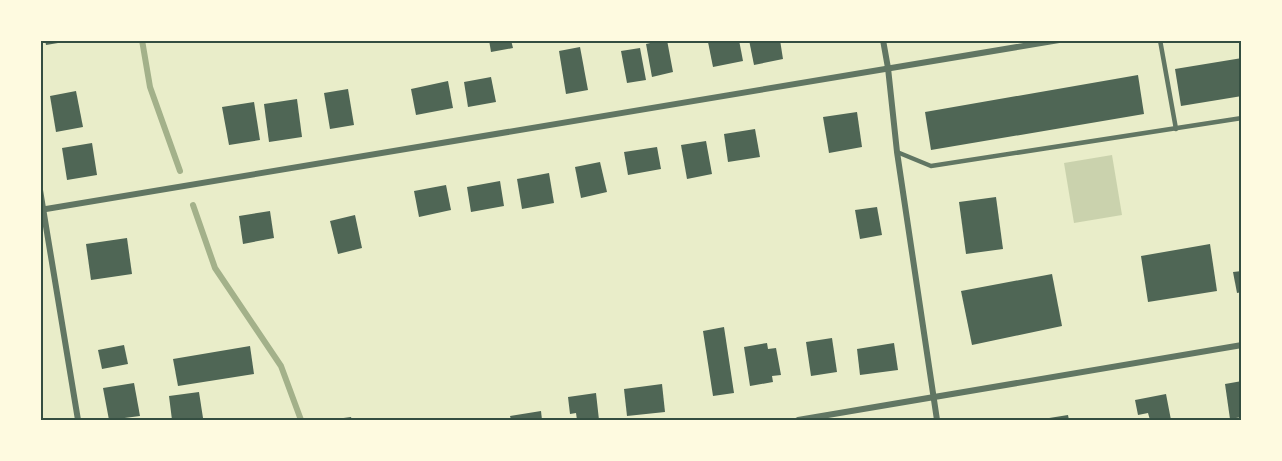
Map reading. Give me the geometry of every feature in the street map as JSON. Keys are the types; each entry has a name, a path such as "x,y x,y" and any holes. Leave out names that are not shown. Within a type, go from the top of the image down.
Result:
{"street":[{"path":"883,40 897,152 937,420"},
{"path":"42,210 1059,40"},
{"path":"40,190 78,420"},
{"path":"798,420 1242,345"}],"lane":[{"path":"1160,40 1176,129"},
{"path":"897,152 931,166 1242,118"}],"green space":[{"path":"1112,155 1122,215 1074,223 1064,163"}],"building":[{"path":"45,40 64,40 64,42 46,45"},
{"path":"489,40 511,40 513,48 491,52"},
{"path":"667,40 673,72 652,77 646,44"},
{"path":"739,40 743,61 713,67 708,42"},
{"path":"749,40 780,40 783,59 754,65"},
{"path":"580,47 588,90 566,94 559,51"},
{"path":"640,48 646,80 627,83 621,51"},
{"path":"1242,58 1242,96 1181,106 1175,69"},
{"path":"1138,75 1144,114 931,150 925,112"},
{"path":"491,77 496,102 468,107 464,82"},
{"path":"448,81 453,108 416,115 411,89"},
{"path":"348,89 354,125 330,129 324,93"},
{"path":"76,91 83,127 56,132 50,96"},
{"path":"297,99 302,137 269,142 264,104"},
{"path":"254,102 260,140 229,145 222,107"},
{"path":"857,112 862,147 829,153 823,117"},
{"path":"755,129 760,157 728,162 724,134"},
{"path":"706,141 712,174 687,179 681,145"},
{"path":"92,143 97,175 67,180 62,148"},
{"path":"657,147 661,169 628,175 624,152"},
{"path":"600,162 607,192 581,198 575,167"},
{"path":"549,173 554,203 522,209 517,179"},
{"path":"500,181 504,206 471,212 467,187"},
{"path":"446,185 451,210 419,217 414,191"},
{"path":"996,197 1003,249 966,254 959,202"},
{"path":"877,207 882,235 860,239 855,210"},
{"path":"270,211 274,238 243,244 239,216"},
{"path":"355,215 362,248 338,254 330,221"},
{"path":"127,238 132,274 91,280 86,244"},
{"path":"1210,244 1217,291 1148,302 1141,256"},
{"path":"1242,271 1242,292 1237,293 1233,272"},
{"path":"1052,274 1062,326 972,345 961,291"},
{"path":"724,327 734,393 713,396 703,331"},
{"path":"832,338 837,372 811,376 806,342"},
{"path":"767,343 768,349 776,348 781,375 772,376 773,382 750,386 744,347"},
{"path":"894,343 898,370 860,375 857,349"},
{"path":"124,345 128,364 102,369 98,350"},
{"path":"250,346 254,374 178,386 173,359"},
{"path":"1242,381 1242,417 1230,419 1225,384"},
{"path":"134,383 140,416 109,420 103,388"},
{"path":"662,384 665,412 627,416 624,389"},
{"path":"199,392 203,418 172,420 169,396"},
{"path":"596,393 599,420 577,420 576,413 570,414 568,397"},
{"path":"1166,394 1171,420 1150,420 1148,413 1138,415 1135,400"},
{"path":"541,411 542,420 511,420 510,416"},
{"path":"1068,415 1069,420 1043,420 1043,419"},
{"path":"351,417 352,420 336,420 336,419"}],"waterway":[{"path":"142,40 150,87 180,171"},
{"path":"193,205 215,268 281,366 301,420"}]}
